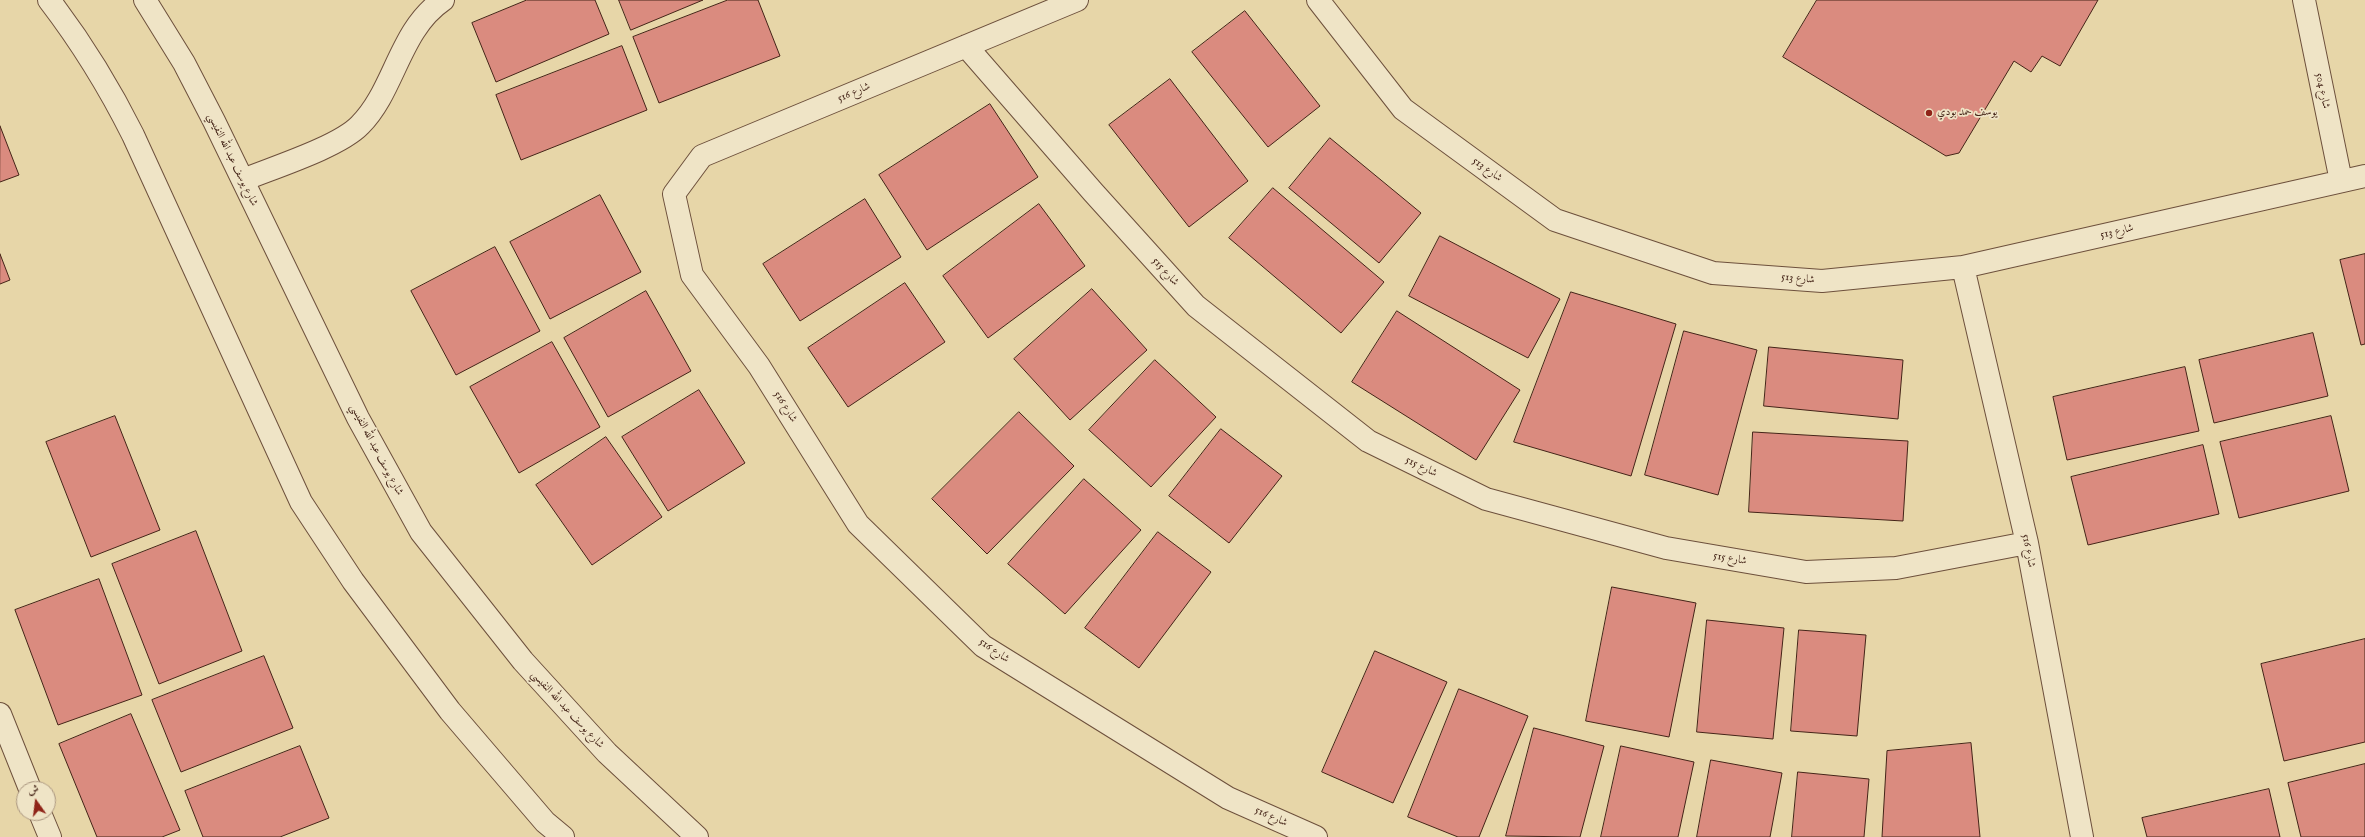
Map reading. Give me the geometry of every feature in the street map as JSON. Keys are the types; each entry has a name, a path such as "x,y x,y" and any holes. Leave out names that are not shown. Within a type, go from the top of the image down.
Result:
{"street":[{"path":"50,0 77,36 107,84 133,135 301,502 353,581 450,710 545,822 563,837"},
{"name":"شارع يوسف عبد الله النفيسي","path":"145,0 184,63 358,418 421,532 523,661 607,753 697,837"},
{"path":"242,180 338,141 359,126 372,110 420,21 443,0"},
{"name":"شارع 516","path":"1077,0 702,156 674,194 692,275 759,366 858,524 983,646 1228,798 1316,837"},
{"name":"شارع 513","path":"1318,0 1403,109 1555,220 1713,273 1822,281 1963,267 2365,176"},
{"name":"شارع 504","path":"2304,0 2341,181"},
{"name":"شارع 515","path":"966,46 1093,192 1196,306 1368,441 1486,499 1666,548 1806,572 1896,568 2027,543"},
{"name":"شارع 516","path":"1963,267 2027,543 2082,837"},
{"path":"0,714 27,781"},
{"path":"43,821 50,837"}],"building":[{"path":"527,0 595,0 609,34 496,82 472,23"},
{"path":"619,0 703,0 631,30"},
{"path":"728,0 758,0 780,56 659,103 633,37"},
{"name":"يوسف حمد بودي","path":"1817,0 2098,0 2060,66 2042,56 2031,72 2014,61 1959,153 1946,156 1783,57"},
{"path":"1245,11 1320,106 1268,147 1192,52"},
{"path":"622,46 647,110 521,160 496,95"},
{"path":"1170,79 1248,181 1189,227 1109,125"},
{"path":"990,104 1038,177 927,250 879,175"},
{"path":"0,126 19,175 0,182"},
{"path":"1330,138 1421,213 1379,263 1289,188"},
{"path":"1273,188 1384,282 1341,333 1229,238"},
{"path":"600,195 641,272 550,319 510,242"},
{"path":"865,199 901,257 800,321 763,264"},
{"path":"1039,204 1085,266 988,338 943,276"},
{"path":"1440,236 1560,299 1528,358 1409,296"},
{"path":"495,247 540,331 456,375 411,291"},
{"path":"0,254 10,280 0,284"},
{"path":"2365,254 2365,344 2361,345 2340,260"},
{"path":"905,283 945,342 848,407 808,348"},
{"path":"1092,289 1147,350 1070,420 1014,359"},
{"path":"646,291 691,371 608,417 564,338"},
{"path":"1571,292 1676,324 1631,476 1514,442"},
{"path":"1397,311 1520,390 1476,460 1352,382"},
{"path":"1684,331 1757,350 1718,495 1645,475"},
{"path":"2313,333 2328,396 2214,423 2199,360"},
{"path":"552,342 600,427 519,473 470,387"},
{"path":"1769,347 1903,360 1898,419 1764,406"},
{"path":"1155,360 1216,417 1151,487 1089,430"},
{"path":"2185,367 2199,431 2067,460 2053,397"},
{"path":"699,390 745,463 668,511 622,437"},
{"path":"1019,412 1074,466 987,554 932,499"},
{"path":"115,416 160,530 91,557 46,442"},
{"path":"2331,416 2349,491 2239,518 2220,442"},
{"path":"1221,429 1282,476 1229,543 1169,496"},
{"path":"1753,432 1908,441 1903,521 1749,512"},
{"path":"606,437 662,517 592,565 536,485"},
{"path":"2203,445 2219,514 2088,545 2071,477"},
{"path":"1084,479 1141,530 1065,614 1008,564"},
{"path":"196,531 242,651 159,684 112,564"},
{"path":"1158,532 1211,572 1139,668 1085,628"},
{"path":"99,579 142,695 58,725 15,610"},
{"path":"1612,587 1696,603 1669,737 1586,721"},
{"path":"1707,620 1784,628 1773,739 1697,732"},
{"path":"1799,630 1866,635 1857,736 1791,731"},
{"path":"2365,639 2365,742 2284,761 2261,664"},
{"path":"1375,651 1447,682 1393,803 1322,772"},
{"path":"264,656 293,728 181,772 152,700"},
{"path":"1459,689 1528,716 1479,837 1458,837 1408,817"},
{"path":"131,714 180,830 162,837 97,837 59,744"},
{"path":"1534,728 1604,746 1580,837 1506,836"},
{"path":"1971,743 1980,837 1882,837 1887,751"},
{"path":"300,746 329,818 280,837 203,837 185,791"},
{"path":"1621,746 1694,762 1678,837 1601,837"},
{"path":"1711,760 1782,773 1770,837 1697,837"},
{"path":"2365,764 2365,837 2301,837 2288,783"},
{"path":"1798,772 1869,779 1864,837 1792,837"},
{"path":"2269,789 2280,837 2147,837 2142,818"}],"place":[{"name":"يوسف حمد بودي","path":"1929,113"}]}
